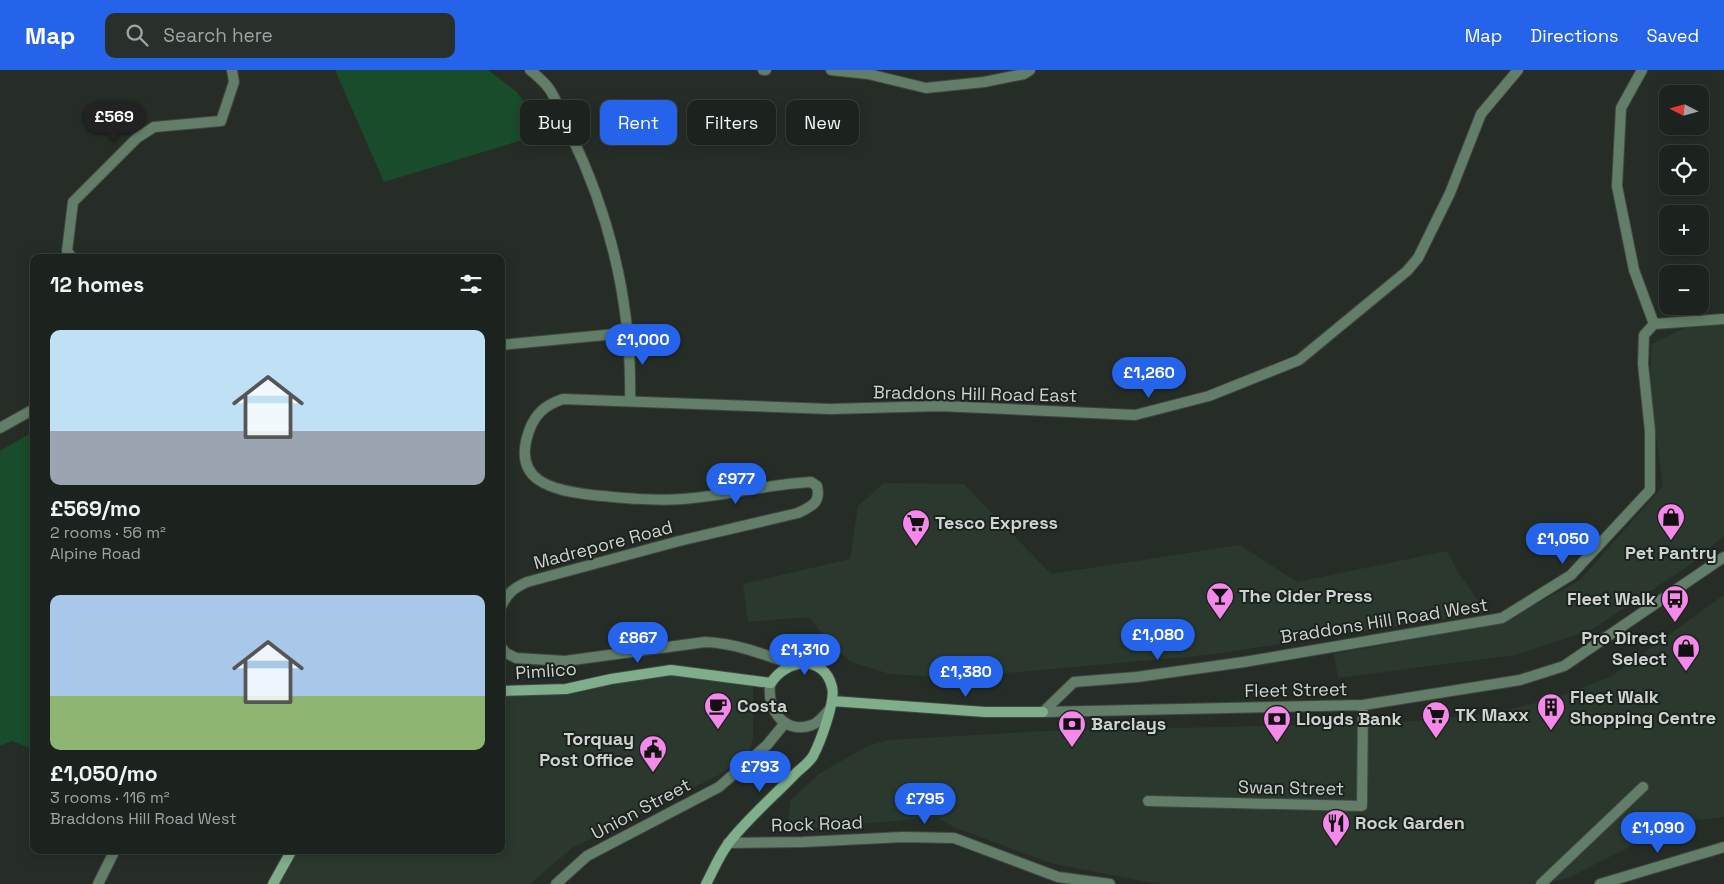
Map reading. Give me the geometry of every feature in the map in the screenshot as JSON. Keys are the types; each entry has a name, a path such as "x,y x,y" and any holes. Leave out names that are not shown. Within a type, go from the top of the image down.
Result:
{"street":[{"path":"70,254 67,250 73,202 137,138 154,127 221,121 234,82 232,70"},
{"path":"530,70 548,86 584,164 612,242 623,298 631,370 630,401"},
{"path":"831,70 868,74 926,88 984,82 1024,74 1030,70"},
{"name":"Braddons Hill Road East","path":"630,401 830,409 940,406 1134,415 1209,396 1299,360 1406,271 1418,258 1450,194 1482,114 1518,70"},
{"path":"1642,70 1621,108 1617,186 1634,270 1654,324 1724,318"},
{"name":"Braddons Hill Road West","path":"1043,712 1074,682 1137,677 1244,662 1502,618 1571,576 1650,490 1650,431 1643,364 1644,335 1654,324"},
{"path":"505,345 626,333"},
{"name":"Madrepore Road","path":"505,598 514,588 527,582 678,541 798,513 815,506 819,497 817,486 811,482 790,483 684,498 650,500 567,492 548,487 530,472 525,448 528,434 533,421 550,403 563,399 630,401"},
{"path":"0,428 30,412"},
{"name":"Fleet Street","path":"831,705 985,712 1363,705 1520,680 1564,666 1724,557"},
{"path":"505,653 516,658 565,661 705,642 743,648 791,664 811,664 822,670 832,686 831,705 813,756 728,844 706,884"},
{"path":"791,664 777,674 770,684 769,698 773,711 785,723 801,728 814,725 831,705"},
{"name":"Pimlico","path":"505,691 566,689 611,679 671,670 770,684"},
{"name":"Swan Street","path":"1148,801 1362,806 1363,705"},
{"name":"Union Street","path":"556,884 587,856 719,787 767,745 785,723"},
{"path":"1541,884 1643,787"},
{"name":"Rock Road","path":"728,844 903,836 954,838 1058,877 1110,884"},
{"path":"1600,884 1724,847"},
{"path":"98,884 112,854"},
{"path":"273,884 290,854"}],"shaded area":[{"path":"1724,325 1724,536 1687,567 1591,630 1515,655 1338,678 1334,654 1502,623 1580,580 1663,486 1649,388 1652,344 1688,326"},
{"path":"884,483 964,484 1051,574 1240,545 1297,582 1447,551 1459,574 1487,613 1207,655 951,678 890,674 851,662 832,645 809,617 748,622 743,584 850,559 858,506"},
{"path":"1724,595 1724,817 1678,822 1568,878 1542,884 1158,884 1050,863 956,828 937,817 786,831 791,800 820,773 868,746 889,740 1045,731 1393,723 1495,713 1555,698 1610,677"},
{"path":"671,670 753,681 753,739 749,752 719,775 572,848 530,884 273,884 290,854 505,854 505,691 566,689"}],"green space":[{"path":"335,70 488,70 517,92 522,100 520,100 520,141 384,182"},
{"path":"30,433 30,748 12,741 0,746 0,451"}],"place":[{"name":"Pet Pantry","path":"1671,541"},
{"name":"Tesco Express","path":"916,547"},
{"name":"The Cider Press","path":"1220,620"},
{"name":"Fleet Walk","path":"1675,623"},
{"name":"Pro Direct Select","path":"1686,672"},
{"name":"Costa","path":"718,730"},
{"name":"Fleet Walk Shopping Centre","path":"1551,731"},
{"name":"TK Maxx","path":"1436,739"},
{"name":"Lloyds Bank","path":"1277,743"},
{"name":"Barclays","path":"1072,748"},
{"name":"Torquay Post Office","path":"653,773"},
{"name":"Rock Garden","path":"1336,847"}]}
